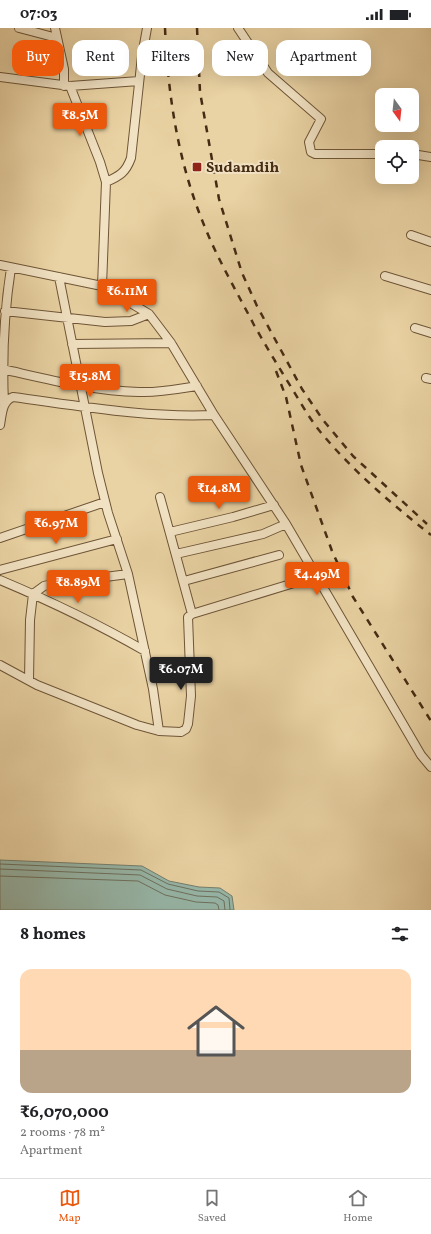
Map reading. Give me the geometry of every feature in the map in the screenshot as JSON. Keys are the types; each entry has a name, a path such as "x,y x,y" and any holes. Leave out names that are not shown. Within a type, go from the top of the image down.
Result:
{"street":[{"path":"19,28 57,38"},
{"path":"55,28 67,86 100,162 106,182 102,286"},
{"path":"106,182 121,175 127,168 131,158 139,81 147,28"},
{"path":"238,28 268,73 321,119 309,142 311,152 322,154 375,154"},
{"path":"0,77 67,86 139,81"},
{"path":"419,155 431,157"},
{"path":"411,235 431,242"},
{"path":"0,265 102,286 149,314 171,342 214,415 286,524 421,754 431,767"},
{"path":"0,424 4,404 1,359 5,310 11,268"},
{"path":"384,276 431,290"},
{"path":"59,277 84,408 105,502 128,574 145,651 159,731"},
{"path":"5,310 67,316 105,322 131,321 149,314"},
{"path":"415,328 431,333"},
{"path":"72,344 171,342"},
{"path":"2,369 80,386 139,392 197,386"},
{"path":"4,404 7,399 13,398 84,408 158,415 214,415"},
{"path":"160,497 192,614"},
{"path":"0,538 105,502"},
{"path":"170,532 233,517 274,505"},
{"path":"176,554 263,534 286,524"},
{"path":"0,570 117,539"},
{"path":"184,581 279,555"},
{"path":"0,665 29,680 137,725 159,731 181,732 186,730 188,724 191,696 187,620 192,614 294,583 314,572"},
{"path":"29,680 30,620 33,594 44,586 52,584 128,574"},
{"path":"0,580 33,594 111,632 145,651"}],"water":[{"path":"0,860 142,866 169,881 199,887 220,888 232,896 234,910 0,910"}],"railway":[{"path":"165,28 166,53 172,104 187,177 204,225 228,276 254,325 318,429 335,449 361,475 388,500 431,535"},
{"path":"197,28 200,92 219,199 242,273 257,306 302,389 323,420 353,456 427,524"},
{"path":"276,371 286,397 301,465 332,551 353,597 431,721"}],"place":[{"name":"Sudamdih","path":"197,167"}]}
